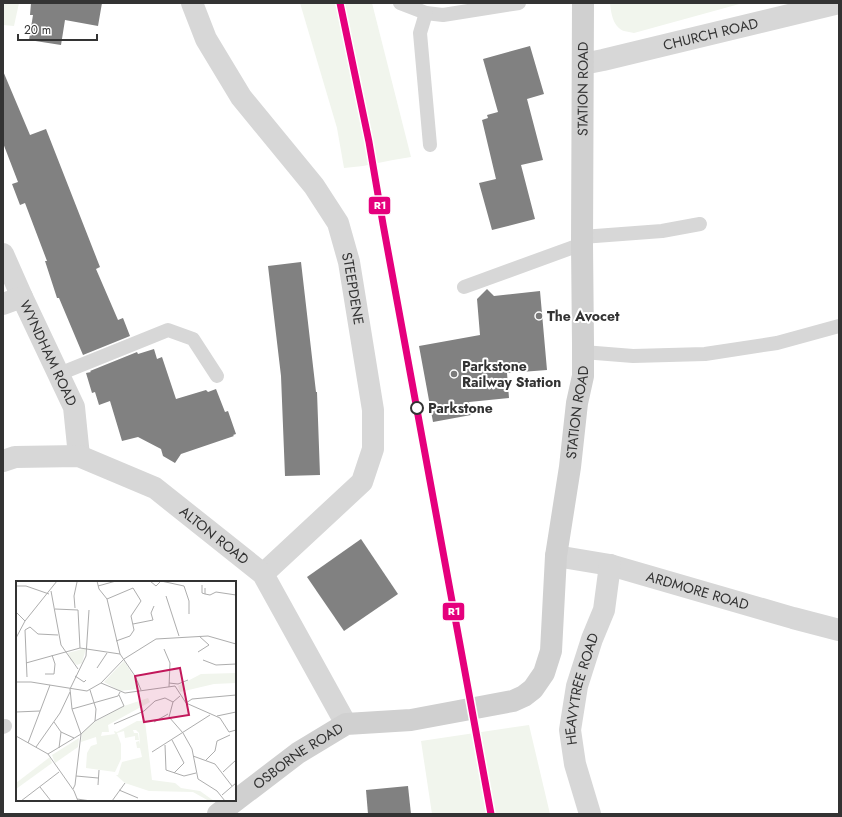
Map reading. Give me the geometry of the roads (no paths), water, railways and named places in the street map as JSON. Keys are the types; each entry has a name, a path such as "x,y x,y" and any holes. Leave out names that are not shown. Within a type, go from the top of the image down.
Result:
{"street":[{"name":"STEEPDENE","path":"192,3 206,39 241,97 314,186 338,223 349,262 373,410 373,449 362,482 263,574"},
{"name":"STATION ROAD","path":"411,720 513,701 524,696 533,689 544,673 551,651 556,556 570,467 577,403 583,376 583,3"},
{"name":"CHURCH ROAD","path":"583,64 839,3"},
{"name":"WYNDHAM ROAD","path":"3,254 12,300 59,374 74,407 78,456"},
{"name":"ALTON ROAD","path":"3,461 15,458 78,456 155,488 263,574 346,724"},
{"name":"ARDMORE ROAD","path":"556,556 610,565 839,630"},
{"name":"HEAVYTREE ROAD","path":"590,814 575,764 570,730 577,686 592,639 604,610 610,565"},
{"name":"OSBORNE ROAD","path":"236,801 298,752 346,724 411,720"},
{"name":"OSBORNE ROAD","path":"219,814 236,801"}],"lane":[{"path":"400,3 426,13 443,15 519,3"},
{"path":"426,13 420,33 430,145"},
{"path":"464,287 582,240 662,231 700,224"},
{"path":"583,352 633,356 705,354 777,343 839,326"},
{"path":"59,374 168,330 193,339 216,376"}],"place":[{"name":"The Avocet","path":"539,316"},
{"name":"Parkstone Railway Station","path":"454,374"},
{"name":"Parkstone","path":"417,408"}]}
